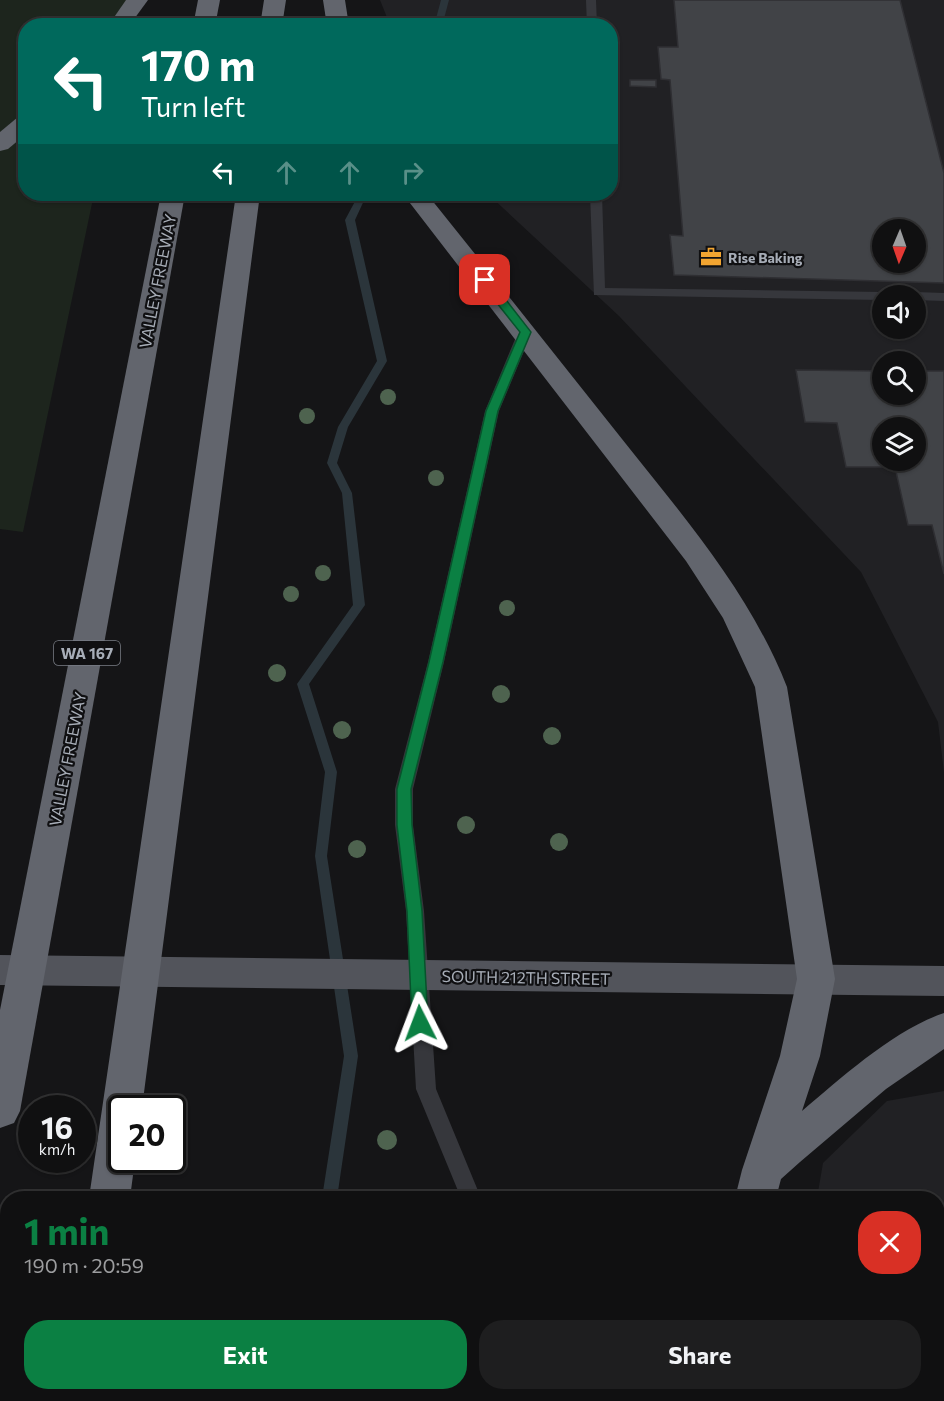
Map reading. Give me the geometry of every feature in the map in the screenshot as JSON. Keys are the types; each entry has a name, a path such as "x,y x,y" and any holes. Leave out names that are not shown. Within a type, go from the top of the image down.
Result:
{"highway":[{"path":"124,18 137,0"},
{"path":"206,18 209,0"},
{"path":"272,18 274,0"},
{"path":"334,0 337,18"},
{"path":"0,144 18,129"},
{"name":"VALLEY FREEWAY","path":"0,1111 172,201"},
{"path":"124,1095 247,201"},
{"path":"421,201 697,554 729,600 758,653 771,687 816,979 800,1056 759,1184"},
{"path":"759,1184 832,1108 886,1065 944,1029"},
{"path":"110,1191 113,1173"}],"main road":[{"name":"SOUTH 212TH STREET","path":"0,970 944,981"}],"lane":[{"path":"591,0 592,18"},
{"path":"596,201 599,292 872,296"},
{"path":"926,296 944,297"},
{"path":"468,1191 426,1089 421,1046 415,911 404,825 404,789 436,662 492,411 525,332"}],"shaded area":[{"path":"0,0 134,0 130,18 18,18 18,201 93,201 23,532 0,529"},
{"path":"380,0 944,0 944,773 938,722 861,572 619,316 496,201 618,201 618,18 387,18"},
{"path":"944,1091 944,1191 818,1191 823,1163 887,1101"}],"building":[{"path":"674,0 900,0 944,173 944,283 674,275 670,235 683,236 670,80 661,79 658,47 678,47"},
{"path":"630,80 656,80 656,87 630,86"},
{"path":"796,370 872,371 872,405 926,405 926,371 944,371 944,574 932,525 908,525 896,471 926,471 926,417 872,417 872,467 846,467 837,423 805,422"}],"waterway":[{"path":"440,18 445,0"},
{"path":"330,1191 351,1056 321,856 331,772 303,684 359,605 347,493 332,463 343,427 382,361 350,220 360,201"}],"place":[{"name":"Rise Baking","path":"711,257"}],"route":[{"path":"420,1023 415,911 404,825 404,789 436,662 492,411 525,332 485,280"}]}
